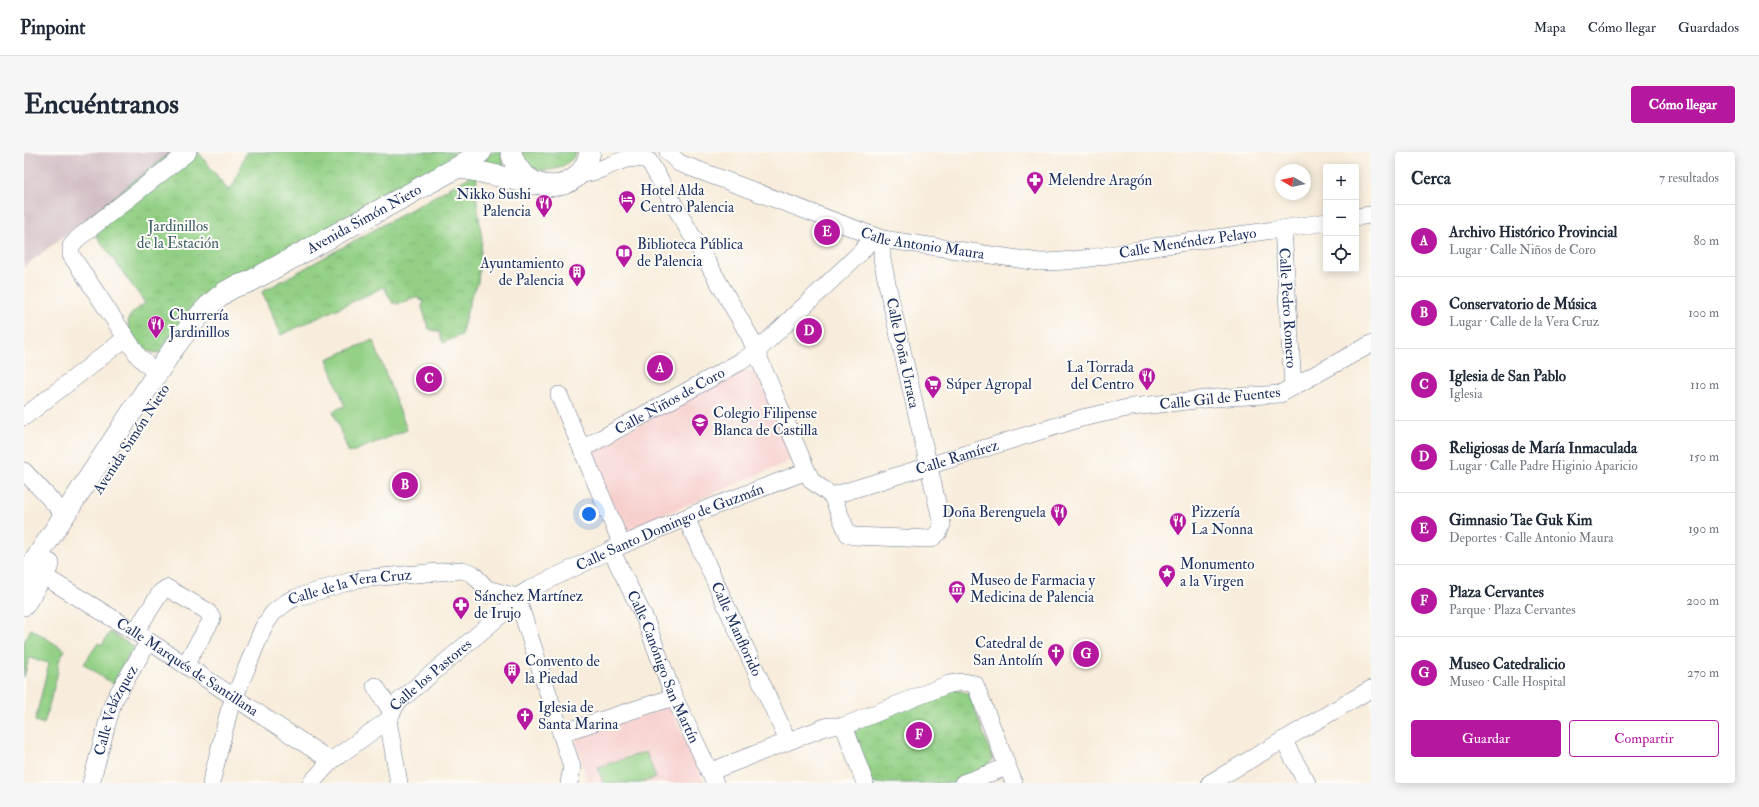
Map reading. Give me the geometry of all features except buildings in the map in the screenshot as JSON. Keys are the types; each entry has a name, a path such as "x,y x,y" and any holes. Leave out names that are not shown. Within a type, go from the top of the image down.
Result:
{"main road":[{"name":"Avenida Simón Nieto","path":"65,515 157,374 193,323 213,303 234,287 249,282 458,167 481,152"},
{"path":"511,152 513,161 524,176 540,185"},
{"path":"458,167 540,185 560,185 570,181 578,175 584,168 590,152"},
{"name":"Avenida Simón Nieto","path":"24,604 33,576 103,482 205,328 223,306 249,282"},
{"path":"136,432 138,415 158,387 157,374 168,370 191,335 205,328"},
{"path":"65,515 69,517 77,512 92,488 103,482"},
{"path":"33,576 66,530 67,520 65,515"}],"street":[{"path":"157,374 144,364 126,338 71,255 71,246 77,239 188,152"},
{"name":"Calle Antonio Maura","path":"668,152 679,163 878,238 994,256 1050,262"},
{"path":"578,175 595,171 623,159 634,157 649,161 749,335 812,481 832,496"},
{"path":"1359,217 1371,215"},
{"name":"Calle Menéndez Pelayo","path":"1050,262 1323,222"},
{"name":"Calle Pedro Romero","path":"1283,229 1294,388"},
{"name":"Calle Niños de Coro","path":"582,449 757,352 860,252 878,238"},
{"name":"Calle Doña Urraca","path":"832,496 850,536 931,538 939,532 942,524 878,238"},
{"path":"24,417 126,338"},
{"name":"Calle Gil de Fuentes","path":"1082,418 1132,407 1214,398 1280,394 1294,388 1371,344"},
{"name":"Calle Canónigo San Martín","path":"559,395 582,449 617,548 674,697 712,777"},
{"name":"Calle Ramírez","path":"832,496 1082,418"},
{"path":"24,471 65,515"},
{"name":"Calle Santo Domingo de Guzmán","path":"516,597 535,586 686,518 807,471"},
{"name":"Calle Manflorido","path":"686,518 788,741"},
{"name":"Calle de la Vera Cruz","path":"211,783 229,711 263,628 273,613 287,602 295,598 358,579 462,570 472,573 487,589 516,597"},
{"name":"Calle Marqués de Santillana","path":"33,576 142,637 234,699 331,761"},
{"name":"Calle Velázquez","path":"91,783 113,702 161,592 167,588 207,611 212,618 184,665"},
{"path":"516,597 572,767 569,783"},
{"name":"Calle los Pastores","path":"311,783 331,761 390,716 397,703 508,609 516,597"},
{"path":"712,777 788,741 828,726 844,726 949,684 964,682 975,684 1014,783"},
{"path":"375,686 390,716 399,783"},
{"path":"1210,783 1371,689"},
{"path":"563,741 674,697"},
{"path":"844,726 865,783"},
{"path":"1283,740 1307,783"},
{"path":"963,783 1007,767"}],"shaded area":[{"path":"24,152 171,152 24,267"},
{"name":"Colegio Filipense Blanca de Castilla","path":"743,369 755,372 759,379 794,459 624,532 590,451"},
{"path":"670,707 705,783 588,783 575,738"}],"green space":[{"name":"Jardinillos de la Estación","path":"171,152 198,152 229,191 234,184 246,152 470,152 246,275 161,352 155,353 143,348 137,343 128,324 129,318 134,311 145,303 85,220"},
{"path":"493,152 501,152 505,170 472,165"},
{"path":"520,152 577,152 573,158 562,166 556,169 542,170 535,169 528,165"},
{"path":"471,176 477,177 477,203 482,239 478,283 471,297 461,335 443,343 439,331 429,329 422,307 424,301 420,300 418,297 413,299 410,297 409,300 398,304 394,302 393,304 384,287 281,335 262,292"},
{"path":"373,340 407,430 349,453 333,411 345,406 327,359"},
{"path":"31,629 65,650 59,661 57,676 44,724 35,721 49,663 29,658 24,677 24,642"},
{"path":"110,632 134,647 113,684 84,664 98,643 102,645"},
{"path":"949,690 961,691 969,694 993,759 981,772 952,783 872,783 854,733 855,728"},
{"path":"646,752 656,778 640,783 603,783 598,767"}],"place":[{"name":"Melendre Aragón","path":"1035,195"},
{"name":"Hotel Alda Centro Palencia","path":"627,214"},
{"name":"Nikko Sushi Palencia","path":"544,218"},
{"name":"Gimnasio Tae Guk Kim","path":"827,232"},
{"name":"Biblioteca Pública de Palencia","path":"624,268"},
{"name":"Ayuntamiento de Palencia","path":"577,287"},
{"name":"Religiosas de María Inmaculada","path":"809,331"},
{"name":"Churrería Jardinillos","path":"156,339"},
{"name":"Archivo Histórico Provincial","path":"660,368"},
{"name":"Iglesia de San Pablo","path":"429,379"},
{"name":"La Torrada del Centro","path":"1147,391"},
{"name":"Súper Agropal","path":"933,399"},
{"name":"Colegio Filipense Blanca de Castilla","path":"700,437"},
{"name":"Conservatorio de Música","path":"405,485"},
{"name":"Doña Berenguela","path":"1059,527"},
{"name":"Pizzería La Nonna","path":"1178,536"},
{"name":"Monumento a la Virgen","path":"1167,588"},
{"name":"Museo de Farmacia y Medicina de Palencia","path":"957,604"},
{"name":"Sánchez Martínez de Irujo","path":"461,620"},
{"name":"Museo Catedralicio","path":"1086,654"},
{"name":"Catedral de San Antolín","path":"1056,667"},
{"name":"Convento de la Piedad","path":"512,685"},
{"name":"Iglesia de Santa Marina","path":"525,731"},
{"name":"Plaza Cervantes","path":"919,735"}]}
